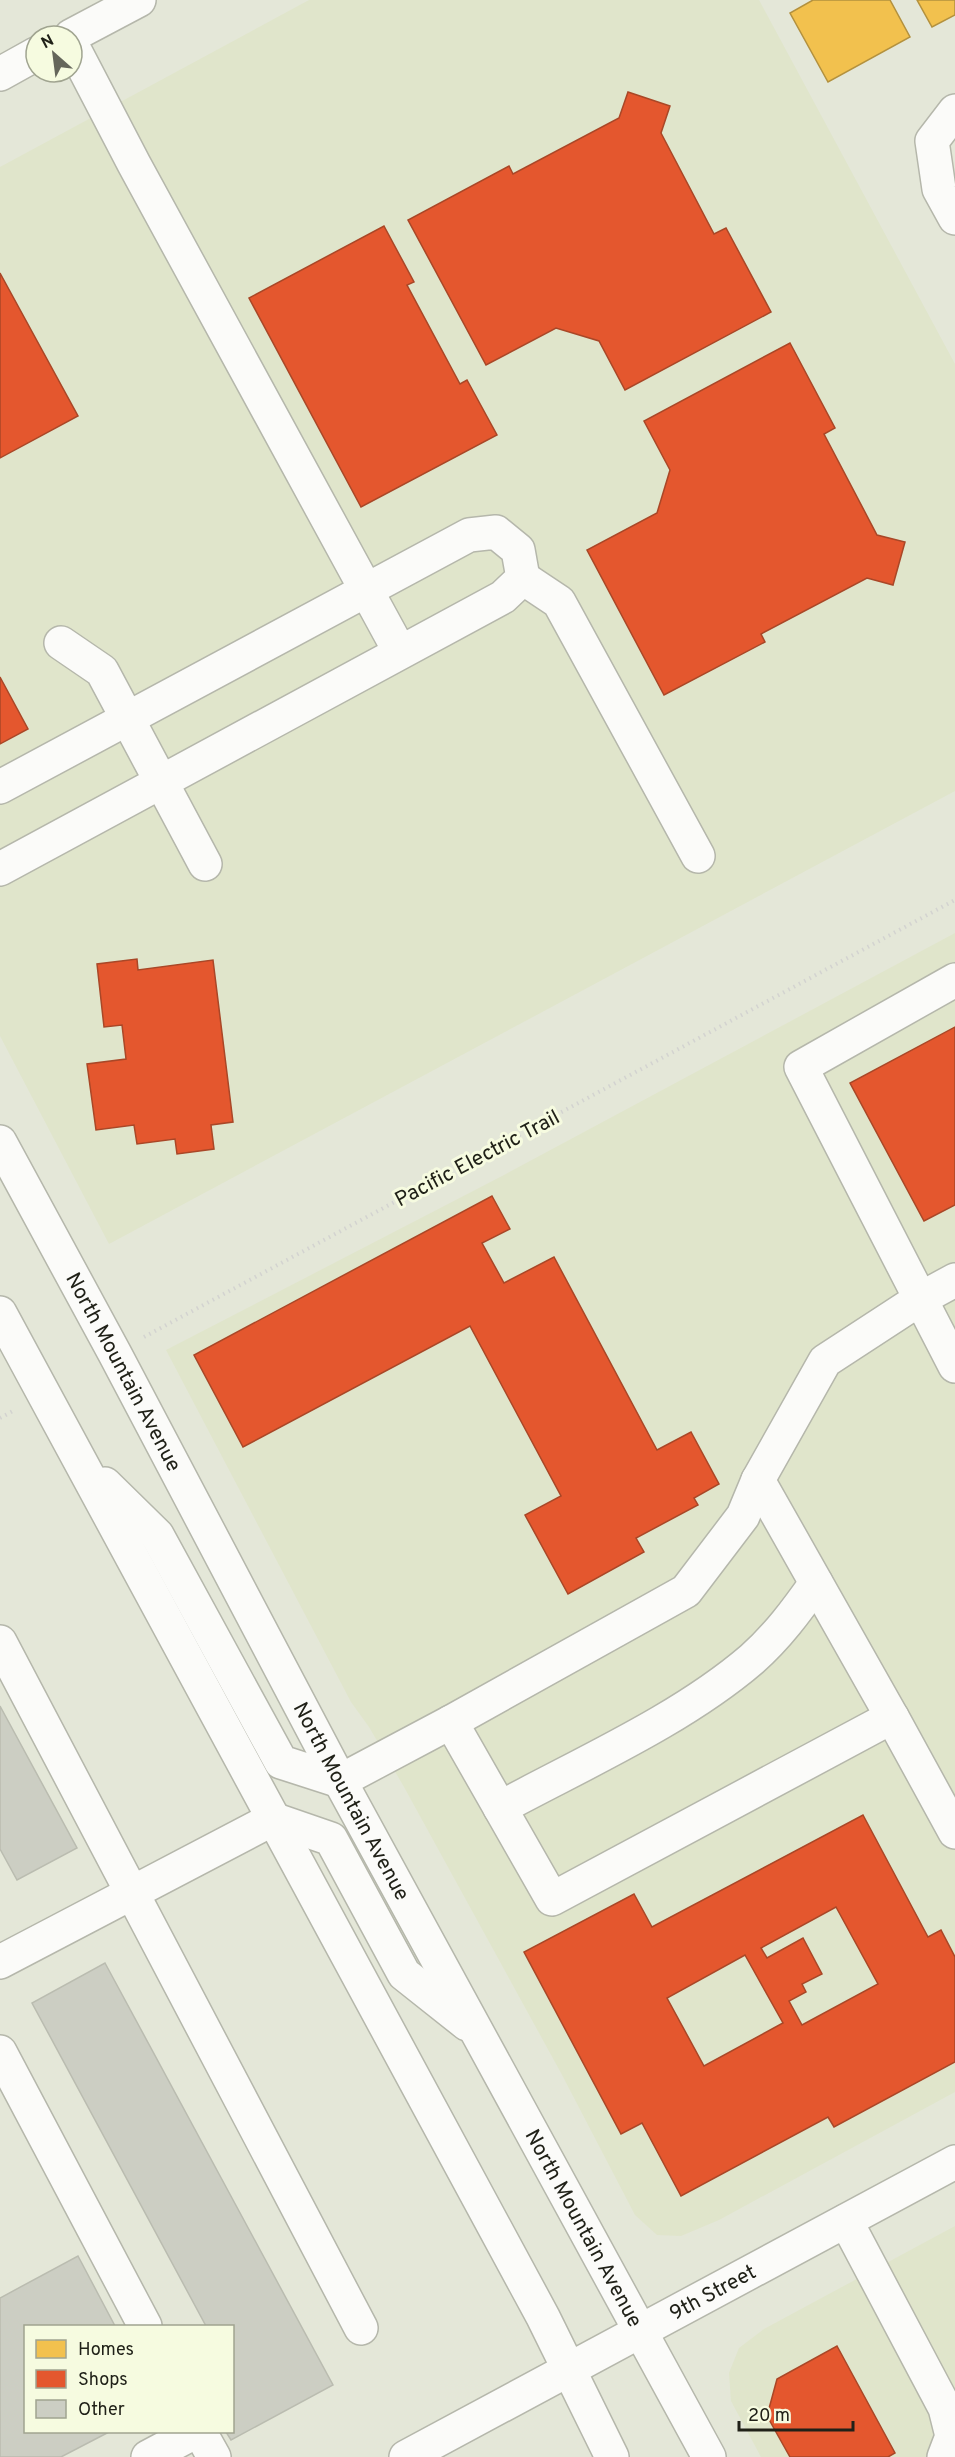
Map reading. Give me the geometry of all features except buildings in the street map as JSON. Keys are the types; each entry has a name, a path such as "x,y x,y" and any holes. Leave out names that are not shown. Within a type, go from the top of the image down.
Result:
{"main road":[{"path":"84,29 139,0"},
{"path":"0,74 24,61"},
{"path":"84,68 400,652"},
{"path":"955,111 932,141 939,189 955,218"},
{"path":"0,787 368,592 470,535 496,532 518,550 523,578 559,602 698,856"},
{"path":"0,869 503,597 523,578"},
{"path":"61,643 102,671 205,864"},
{"path":"955,980 801,1067 955,1366"},
{"name":"North Mountain Avenue","path":"0,1142 115,1354 340,1781 642,2330 709,2457"},
{"path":"0,1191 48,1232"},
{"path":"82,1462 157,1535 281,1762 340,1781 686,1591 744,1516 758,1480 825,1360 920,1299 955,1280"},
{"path":"0,1313 543,2317 612,2457"},
{"path":"758,1480 955,1832"},
{"path":"500,1808 668,1718 711,1692 753,1658 789,1621 816,1583"},
{"path":"0,1642 361,2328"},
{"path":"451,1722 552,1899 892,1717"},
{"path":"0,1962 273,1819 331,1839 404,1974 478,2033"},
{"path":"0,2052 144,2325"},
{"name":"9th Street","path":"406,2457 955,2162"},
{"path":"846,2220 945,2408 952,2436 944,2457"},
{"path":"148,2457 193,2433"},
{"path":"201,2433 214,2457"}],"path":[{"name":"Pacific Electric Trail","path":"115,1354 955,900"},
{"path":"0,1418 45,1393"}],"shaded area":[{"path":"309,0 759,0 955,364 955,791 109,1244 0,1036 0,167"},
{"path":"955,933 955,2092 719,2220 681,2236 657,2235 635,2215 561,2073 404,1787 369,1727 351,1702 166,1350 504,1175"},
{"path":"955,2226 955,2457 761,2457 731,2401 729,2373 739,2348 764,2329"}]}
